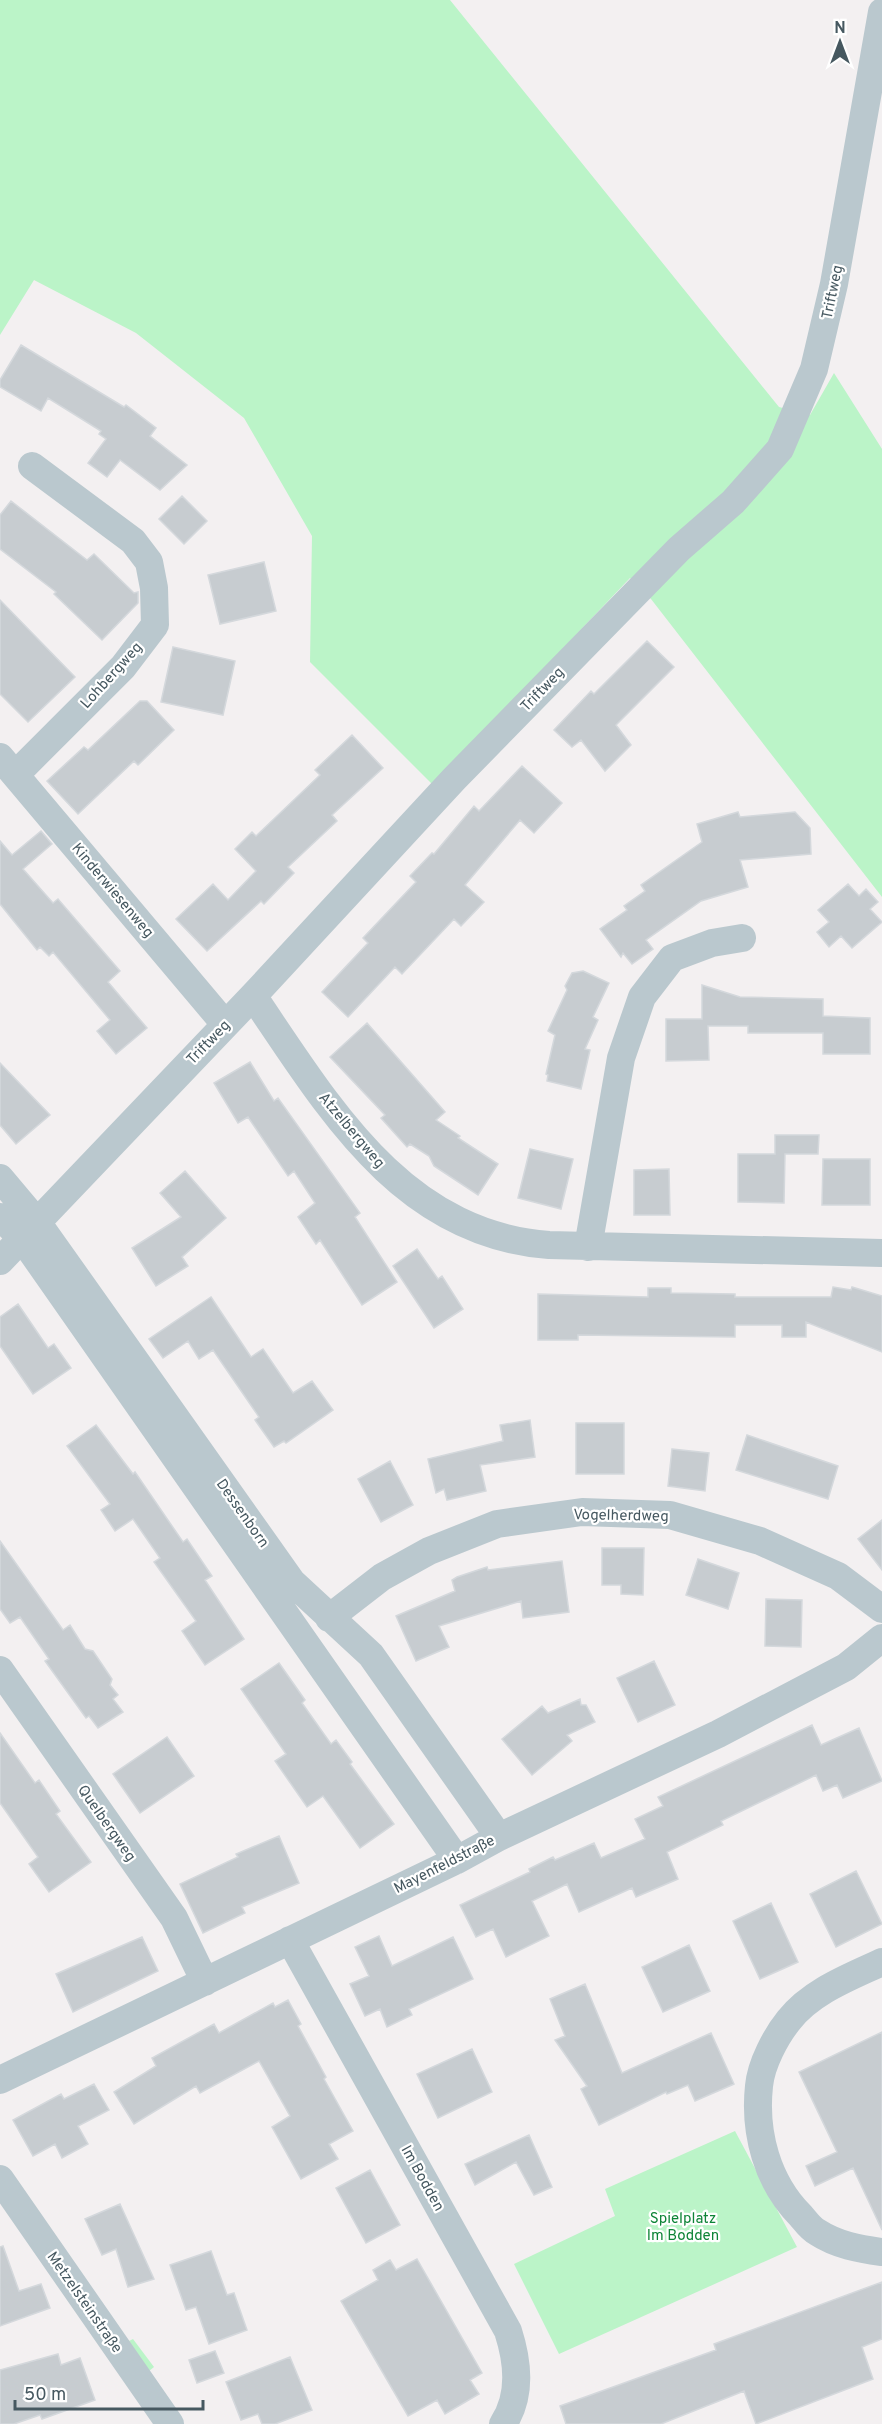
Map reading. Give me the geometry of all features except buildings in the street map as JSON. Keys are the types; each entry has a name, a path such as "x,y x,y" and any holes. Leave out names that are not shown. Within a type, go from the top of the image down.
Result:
{"street":[{"name":"Triftweg","path":"0,1261 253,996 454,779 679,549 733,502 780,449 814,369 834,284 882,12"},
{"name":"Lohbergweg","path":"8,766 123,667 154,625 154,588 148,562 133,541 32,466"},
{"name":"Kinderwiesenweg","path":"8,766 225,1024"},
{"path":"588,1247 621,1058 642,997 672,958 712,943 742,938"},
{"name":"Atzelbergweg","path":"253,996 326,1103 376,1162 410,1191 451,1218 480,1231 528,1244 882,1253"},
{"name":"Dessenborn","path":"0,1178 30,1230 457,1860"},
{"name":"Dessenborn","path":"0,1217 30,1230 292,1582 371,1655 500,1836"},
{"name":"Vogelherdweg","path":"329,1618 382,1577 429,1551 497,1524 582,1512 670,1515 760,1541 838,1576 882,1609"},
{"name":"Mayenfeldstraße","path":"0,2080 457,1860 500,1836 718,1734 846,1667 882,1638"},
{"name":"Quelbergweg","path":"0,1670 174,1918 205,1982"},
{"name":"Im Bodden","path":"290,1940 508,2331 515,2352 517,2385 510,2414 503,2424"},
{"path":"882,1962 819,1993 790,2019 771,2050 759,2084 758,2119 763,2151 770,2170 790,2205 816,2232 849,2247 882,2252"},
{"name":"Metzelsteinstraße","path":"0,2179 170,2424"}],"green space":[{"path":"0,0 450,0 779,407 810,415 834,373 882,449 882,897 651,599 630,578 433,785 310,662 312,536 244,418 136,333 34,280 0,335"},
{"name":"Spielplatz Im Bodden","path":"735,2131 797,2247 559,2354 514,2264 615,2216 605,2189"},
{"path":"133,2339 154,2367 149,2371 129,2341"}]}
